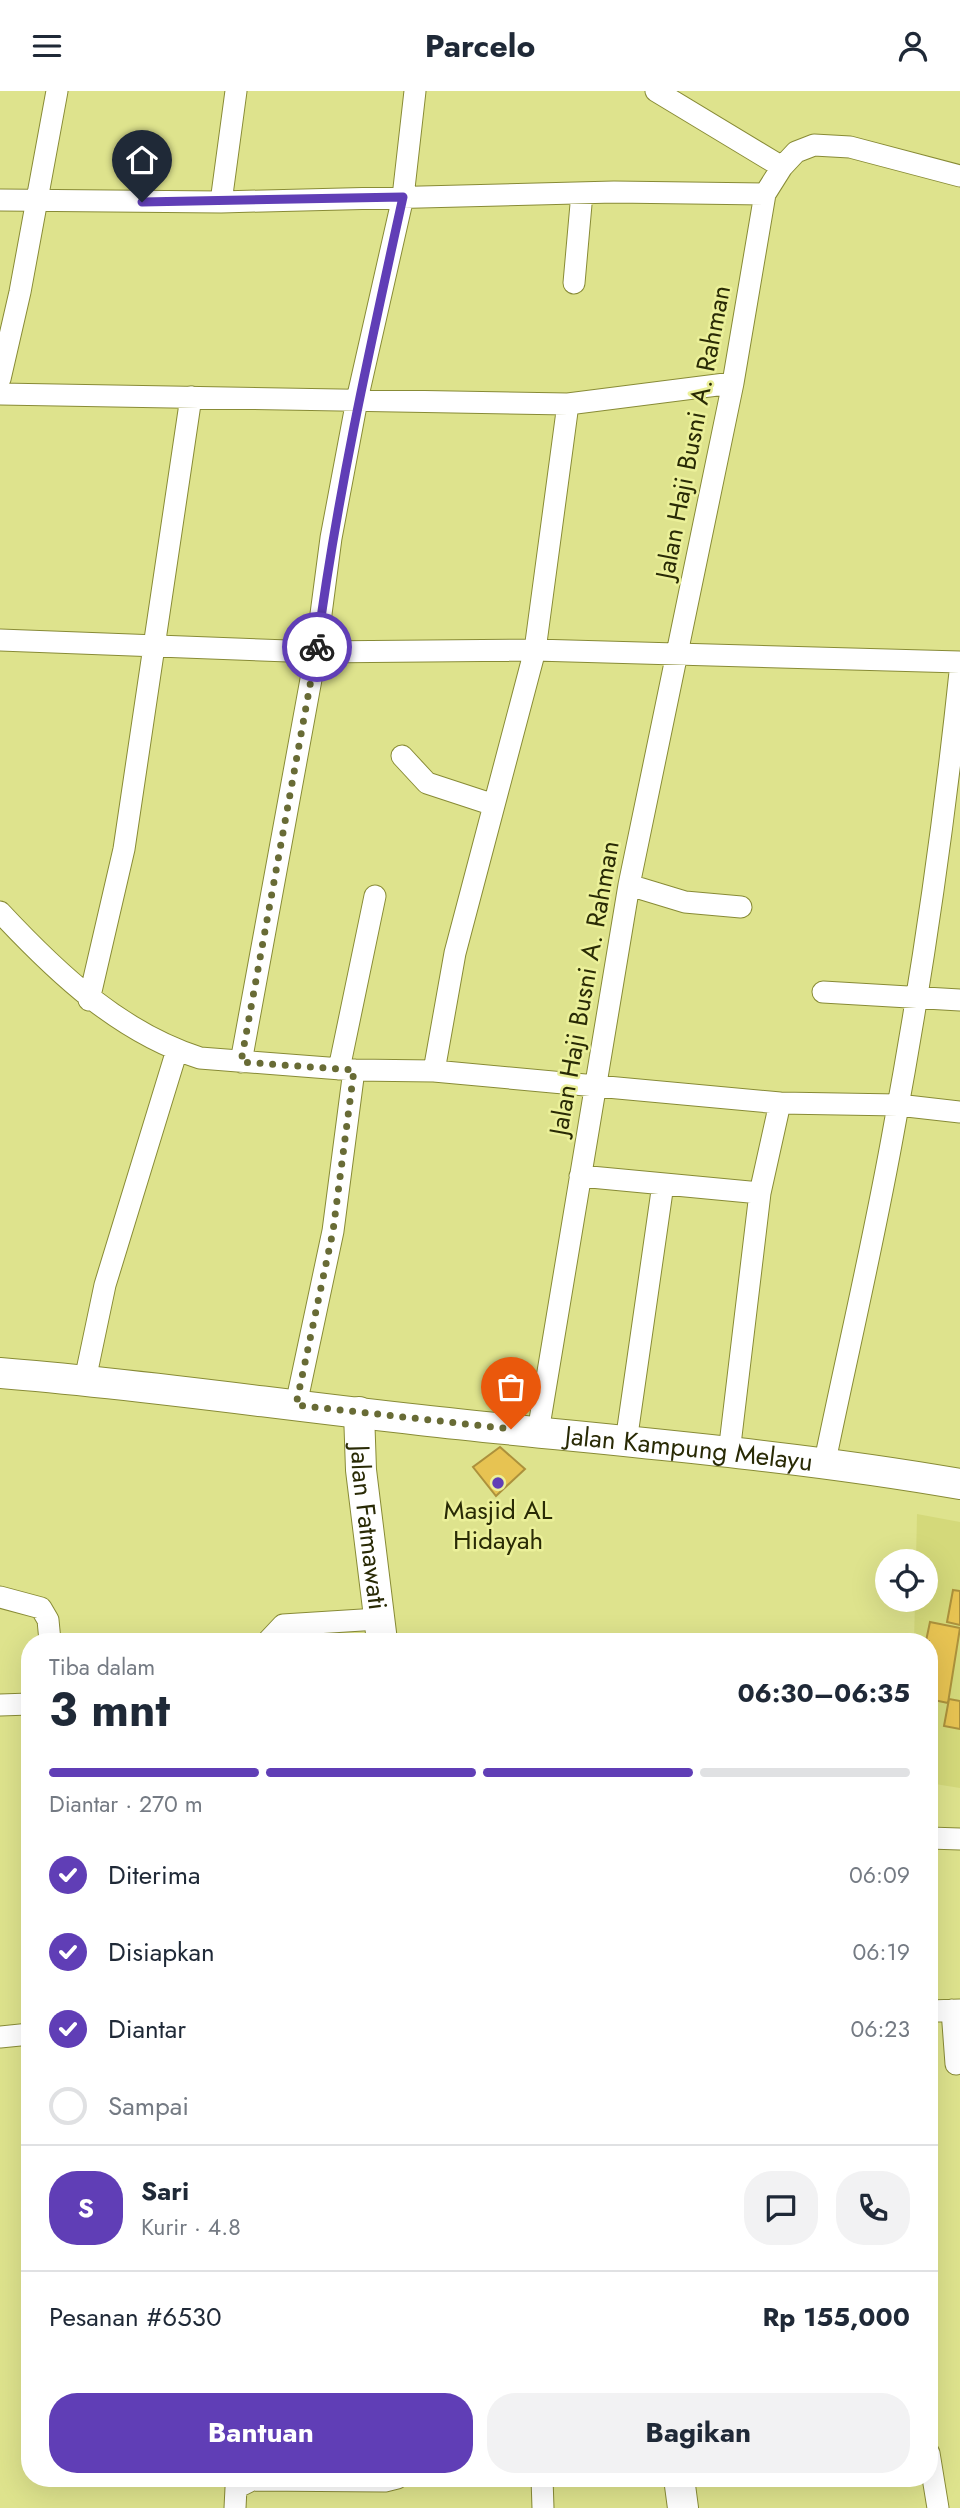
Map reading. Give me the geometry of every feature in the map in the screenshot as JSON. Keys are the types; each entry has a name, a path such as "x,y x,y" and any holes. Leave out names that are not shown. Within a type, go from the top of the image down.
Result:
{"main road":[{"name":"Jalan Kampung Melayu","path":"0,1373 85,1380 729,1453 960,1484"},
{"name":"Jalan Fatmawati","path":"359,1412 361,1470 380,1630"},
{"path":"680,2487 684,2508"}],"street":[{"path":"0,379 57,91"},
{"path":"221,202 236,91"},
{"path":"241,1062 316,652 331,538 357,400 403,197 415,91"},
{"path":"656,91 782,167"},
{"path":"0,200 221,202 582,193 765,194 782,167 796,152 814,145 829,144 960,176"},
{"path":"575,283 582,193"},
{"name":"Jalan Haji Busni A. Rahman","path":"538,1432 629,884 679,654 733,383 765,194"},
{"path":"0,394 568,404 733,383"},
{"path":"89,1000 120,871 156,646 191,397"},
{"path":"434,1071 455,953 535,650 568,404"},
{"path":"0,640 316,652 535,650 960,662"},
{"path":"824,1466 917,999 954,780 960,672"},
{"path":"401,756 427,783 494,805"},
{"path":"629,884 685,902 741,908"},
{"path":"296,1405 332,1241 347,1069 375,895"},
{"path":"0,912 48,964 89,1000 177,1051 200,1058 347,1069 434,1071 780,1104 898,1105 960,1112"},
{"path":"823,992 960,1000"},
{"path":"85,1380 105,1285 177,1051"},
{"path":"729,1453 760,1193 780,1104"},
{"path":"580,1176 760,1193"},
{"path":"626,1442 663,1184"},
{"path":"0,1597 41,1608 48,1620 49,1633"},
{"path":"276,1633 283,1625 380,1630"},
{"path":"0,1705 21,1705"},
{"path":"938,1838 960,1839"},
{"path":"938,2011 956,2010 956,2064"},
{"path":"0,2036 21,2035"},
{"path":"235,2508 238,2487"},
{"path":"542,2487 543,2508"},
{"path":"935,2487 938,2508"}],"shaded area":[{"path":"917,1514 960,1522 960,1788 938,1784 938,1633 914,1633 915,1612 938,1612 938,1549 916,1549"}],"building":[{"name":"Masjid AL Hidayah","path":"500,1447 525,1469 496,1496 473,1467"},
{"path":"953,1590 960,1591 960,1625 947,1622"},
{"path":"930,1622 960,1628 948,1703 938,1701 938,1633 928,1633"},
{"path":"949,1699 960,1701 960,1729 944,1726"}],"way so far":[{"path":"317,647 241,1062 354,1070 327,1267 296,1405 511,1429"}],"place":[{"name":"Masjid AL Hidayah","path":"498,1483"}],"route":[{"path":"142,202 403,197 357,400 331,538 317,647"}]}
